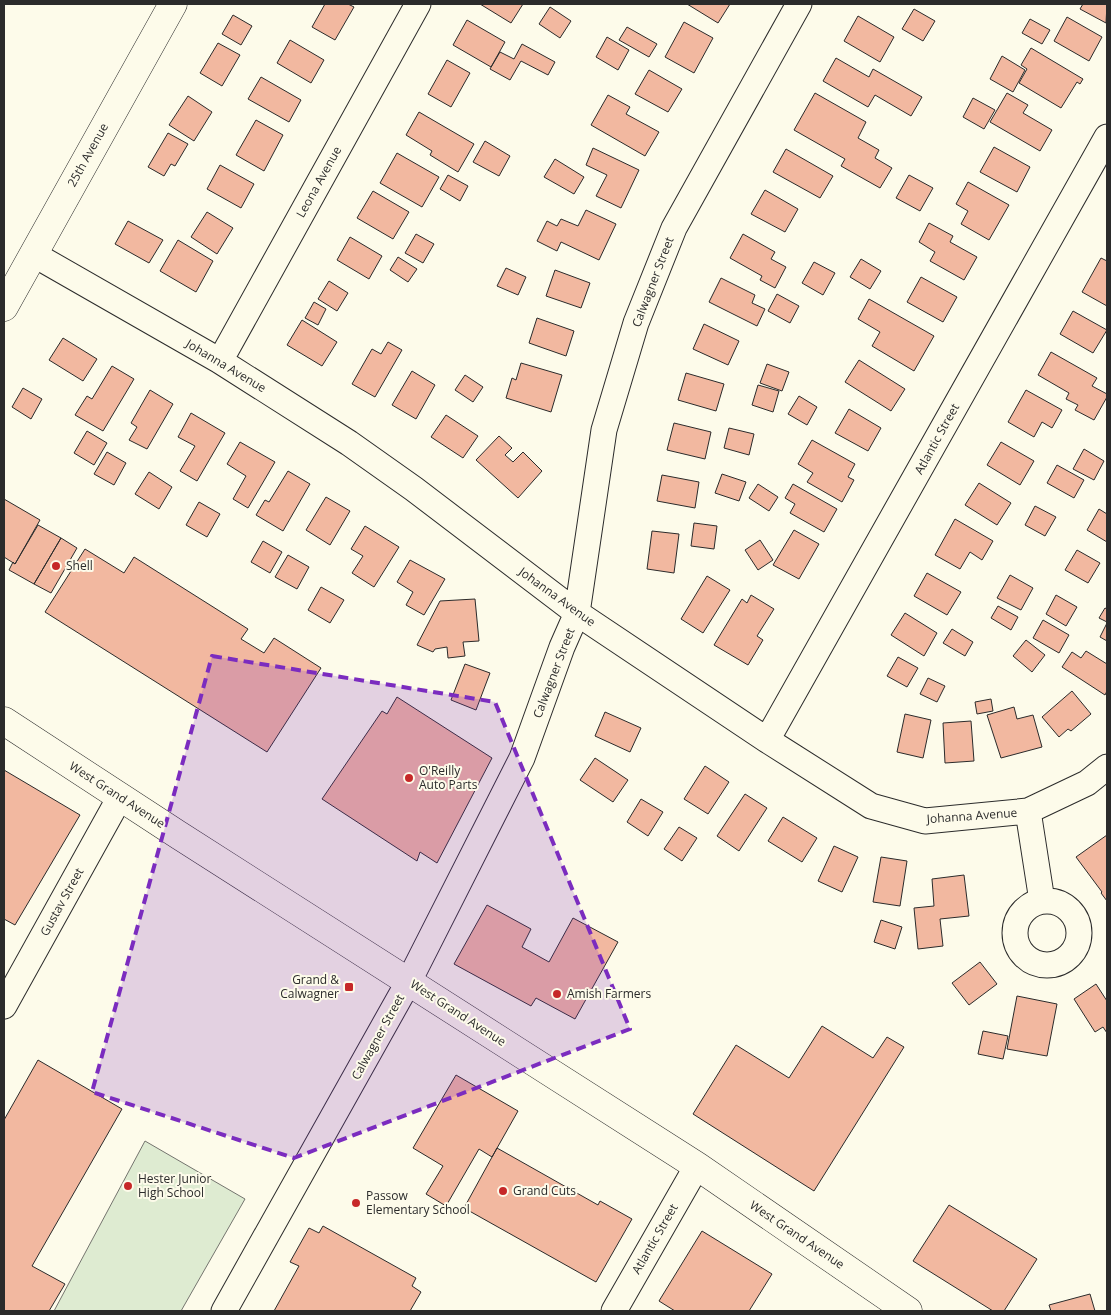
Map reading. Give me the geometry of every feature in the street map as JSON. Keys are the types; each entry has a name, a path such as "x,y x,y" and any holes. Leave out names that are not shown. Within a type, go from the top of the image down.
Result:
{"main road":[{"name":"25th Avenue","path":"4,307 173,4"},
{"name":"West Grand Avenue","path":"4,721 697,1166 908,1311"}],"street":[{"name":"Leona Avenue","path":"220,361 418,4"},
{"name":"Calwagner Street","path":"224,1311 410,982 519,765 576,614 604,430 636,324 674,228 799,4"},
{"name":"Atlantic Street","path":"767,740 1107,137"},
{"name":"Johanna Avenue","path":"33,254 220,361 366,454 576,614 767,740 872,806 926,821 1028,811 1042,901"},
{"path":"1028,811 1087,783 1107,767"},
{"name":"Gustav Street","path":"4,1006 120,797"},
{"name":"Atlantic Street","path":"614,1311 697,1166"}],"highlighted area":[{"path":"212,656 495,702 630,1029 294,1158 92,1092"}],"green space":[{"path":"145,1141 245,1199 181,1311 54,1311"}],"building":[{"path":"325,4 348,4 354,7 335,40 312,27"},
{"path":"480,4 523,4 511,23"},
{"path":"687,4 730,4 718,23"},
{"path":"1083,4 1107,4 1106,23 1080,9"},
{"path":"550,7 571,21 560,38 539,24"},
{"path":"914,9 935,21 923,41 902,29"},
{"path":"233,15 252,26 241,45 222,34"},
{"path":"858,16 894,37 880,62 844,41"},
{"path":"1067,17 1102,37 1089,61 1054,41"},
{"path":"1030,19 1050,30 1042,44 1022,33"},
{"path":"467,20 505,42 491,67 453,45"},
{"path":"684,22 713,38 694,73 665,57"},
{"path":"627,27 657,44 649,57 619,40"},
{"path":"607,37 629,50 618,70 596,57"},
{"path":"290,40 324,60 311,83 277,63"},
{"path":"218,43 240,55 222,86 200,73"},
{"path":"522,44 555,62 548,75 521,61 510,80 490,69 500,52 514,59"},
{"path":"1031,48 1083,79 1080,84 1077,82 1061,108 1019,83 1027,69 1021,65"},
{"path":"1002,56 1025,70 1013,92 990,79"},
{"path":"836,58 869,77 873,69 922,97 911,116 875,95 868,107 823,81"},
{"path":"447,60 470,73 451,107 428,94"},
{"path":"649,70 682,89 668,112 635,94"},
{"path":"261,77 301,100 289,122 248,99"},
{"path":"815,93 866,122 858,138 879,150 875,158 892,168 880,188 841,166 845,159 794,130"},
{"path":"1007,93 1028,105 1023,113 1052,130 1040,151 990,122"},
{"path":"608,95 630,107 626,114 659,132 645,156 591,125"},
{"path":"188,96 212,112 194,141 169,125"},
{"path":"973,98 995,110 984,129 963,117"},
{"path":"419,112 474,144 458,172 430,155 432,151 406,135"},
{"path":"256,120 283,135 264,171 236,155"},
{"path":"168,133 188,144 175,166 171,164 164,176 148,167"},
{"path":"485,141 510,156 499,176 473,162"},
{"path":"994,147 1030,167 1017,192 980,172"},
{"path":"593,148 639,170 621,208 596,196 607,175 586,165"},
{"path":"786,149 833,176 820,198 773,172"},
{"path":"397,153 439,177 422,207 380,183"},
{"path":"555,159 584,177 574,194 544,177"},
{"path":"220,165 254,184 241,208 207,189"},
{"path":"448,175 468,186 460,201 440,189"},
{"path":"909,175 933,188 920,211 896,198"},
{"path":"968,182 1009,205 989,240 961,224 968,211 956,204"},
{"path":"765,190 798,209 785,232 751,214"},
{"path":"373,191 409,212 393,239 357,218"},
{"path":"586,210 616,224 599,260 561,242 557,251 537,241 547,221 557,226 561,219 578,226"},
{"path":"207,212 233,228 217,254 191,237"},
{"path":"128,221 163,240 149,263 115,244"},
{"path":"929,223 953,236 950,242 977,257 964,280 930,261 935,252 919,242"},
{"path":"416,234 434,244 423,263 405,253"},
{"path":"743,234 775,252 771,259 786,267 775,288 760,280 762,276 730,258"},
{"path":"350,237 382,256 369,279 337,260"},
{"path":"178,240 213,261 196,292 160,271"},
{"path":"398,257 417,269 408,282 390,270"},
{"path":"1101,258 1107,261 1107,306 1082,292"},
{"path":"861,259 881,271 870,289 850,277"},
{"path":"814,262 835,273 823,295 802,283"},
{"path":"506,268 526,277 518,295 497,286"},
{"path":"555,270 590,283 581,308 546,296"},
{"path":"921,277 957,297 943,322 907,302"},
{"path":"721,278 755,295 752,303 765,309 757,326 709,302"},
{"path":"329,281 348,293 337,311 318,299"},
{"path":"777,294 799,306 790,323 768,311"},
{"path":"869,299 934,336 914,371 872,346 880,332 858,319"},
{"path":"314,302 326,309 318,325 305,318"},
{"path":"1073,311 1107,330 1093,353 1060,334"},
{"path":"537,318 574,331 566,356 529,343"},
{"path":"302,320 337,342 322,366 287,345"},
{"path":"704,324 739,341 728,365 693,349"},
{"path":"63,338 97,359 83,381 49,360"},
{"path":"388,342 402,350 375,397 352,384 372,349 381,354"},
{"path":"1051,352 1097,378 1092,386 1107,394 1107,397 1094,420 1075,410 1078,405 1066,399 1069,393 1038,375"},
{"path":"859,360 905,389 891,411 845,382"},
{"path":"521,363 562,375 551,412 506,398 512,378 516,380"},
{"path":"767,364 789,372 782,391 760,383"},
{"path":"112,366 134,379 103,431 75,415 87,396 92,399"},
{"path":"412,371 435,385 416,419 392,405"},
{"path":"686,373 724,384 716,411 678,400"},
{"path":"465,375 483,387 473,402 455,390"},
{"path":"758,385 779,391 773,412 752,405"},
{"path":"23,388 42,399 31,419 12,407"},
{"path":"150,390 173,404 147,449 129,440 137,427 131,423"},
{"path":"1026,390 1062,410 1052,428 1042,422 1034,437 1008,422"},
{"path":"799,396 817,407 807,425 788,414"},
{"path":"849,409 881,428 868,451 835,433"},
{"path":"191,413 225,433 197,481 180,471 195,446 178,437"},
{"path":"446,415 478,436 463,458 431,437"},
{"path":"674,423 711,432 705,459 667,450"},
{"path":"729,428 754,434 749,455 724,448"},
{"path":"87,431 107,443 94,465 74,453"},
{"path":"499,436 512,448 505,455 513,462 523,452 542,471 518,498 476,460"},
{"path":"812,440 855,464 848,477 854,480 842,502 807,482 813,473 798,464"},
{"path":"240,442 275,462 248,508 233,499 246,476 227,464"},
{"path":"1001,442 1034,461 1020,485 987,465"},
{"path":"1084,449 1104,461 1094,480 1073,469"},
{"path":"107,452 126,463 114,485 94,474"},
{"path":"1057,465 1084,480 1074,498 1047,483"},
{"path":"288,471 310,484 283,531 256,515 265,500 269,502"},
{"path":"149,472 172,487 159,509 135,494"},
{"path":"722,474 746,482 739,501 715,493"},
{"path":"662,475 699,482 695,508 657,501"},
{"path":"979,483 1011,503 997,525 965,505"},
{"path":"758,484 778,497 769,511 749,498"},
{"path":"793,484 837,509 824,532 790,513 795,504 785,498"},
{"path":"326,497 350,511 330,545 306,530"},
{"path":"4,499 40,520 15,564 4,557"},
{"path":"199,502 220,514 207,537 186,525"},
{"path":"1035,506 1056,517 1045,536 1025,525"},
{"path":"1099,509 1107,514 1107,542 1087,530"},
{"path":"955,519 993,541 982,560 970,552 960,569 935,555"},
{"path":"694,523 717,526 714,549 691,546"},
{"name":"Shell","path":"38,525 61,538 34,584 9,570 13,562 15,564"},
{"path":"365,526 399,547 374,587 352,573 363,556 351,549"},
{"path":"794,530 819,544 799,579 773,565"},
{"path":"652,531 679,534 674,573 647,569"},
{"name":"Shell","path":"61,538 77,548 51,593 34,584"},
{"path":"760,540 773,560 758,570 745,550"},
{"path":"263,541 282,552 270,573 251,562"},
{"path":"85,549 124,573 134,557 248,629 241,639 264,653 274,638 321,668 267,752 45,612"},
{"path":"1077,550 1100,563 1088,583 1065,570"},
{"path":"288,555 309,567 297,589 275,577"},
{"path":"410,560 445,579 424,615 406,605 413,592 397,582"},
{"path":"927,573 961,592 947,615 914,596"},
{"path":"1010,575 1033,588 1021,610 997,598"},
{"path":"707,576 730,590 703,633 681,619"},
{"path":"321,587 344,600 330,623 308,610"},
{"path":"751,595 774,609 757,636 763,640 748,665 714,645 742,599 747,603"},
{"path":"1056,595 1077,607 1066,626 1046,614"},
{"path":"475,599 479,641 463,642 465,656 448,658 447,647 435,649 433,652 417,645 440,601"},
{"path":"998,606 1018,617 1011,630 991,618"},
{"path":"1105,608 1107,609 1107,622 1099,618"},
{"path":"905,613 937,633 924,656 891,635"},
{"path":"1043,620 1069,635 1059,653 1033,638"},
{"path":"1107,623 1107,641 1100,637"},
{"path":"952,629 973,642 965,656 943,643"},
{"path":"1026,640 1045,655 1032,672 1013,656"},
{"path":"1086,651 1107,664 1107,691 1105,695 1062,667 1072,652 1081,658"},
{"path":"898,657 918,668 907,687 887,676"},
{"path":"465,664 490,673 476,710 451,700"},
{"path":"928,678 945,686 937,702 920,694"},
{"path":"1072,691 1091,714 1071,731 1068,729 1059,737 1042,717"},
{"name":"O'Reilly Auto Parts","path":"397,697 492,758 437,863 420,852 417,861 322,799 382,711 387,714"},
{"path":"991,699 993,711 977,714 975,702"},
{"path":"1014,707 1017,719 1033,715 1042,747 1001,758 987,715"},
{"path":"605,712 641,728 630,752 595,736"},
{"path":"905,714 931,720 923,758 897,752"},
{"path":"971,721 974,761 945,763 943,723"},
{"path":"595,758 628,780 613,802 580,780"},
{"path":"705,766 729,782 708,814 684,799"},
{"path":"4,770 80,815 15,925 4,919"},
{"path":"745,794 767,808 739,851 717,836"},
{"path":"641,799 663,812 648,836 627,822"},
{"path":"783,817 817,838 802,862 768,841"},
{"path":"679,827 697,838 682,861 664,849"},
{"path":"1107,835 1107,901 1076,857"},
{"path":"834,846 858,857 842,892 818,881"},
{"path":"881,857 907,861 900,906 873,902"},
{"path":"964,875 969,916 940,919 943,946 918,949 914,908 934,906 932,879"},
{"path":"487,905 531,929 522,947 549,962 573,918 618,942 575,1019 536,998 531,1006 454,964"},
{"path":"881,920 902,927 895,949 874,942"},
{"path":"980,962 997,984 969,1005 952,983"},
{"path":"1096,984 1107,1001 1107,1033 1103,1027 1095,1032 1074,999"},
{"path":"1017,996 1057,1004 1047,1056 1007,1049"},
{"path":"822,1026 873,1058 887,1037 904,1047 814,1191 693,1114 736,1045 789,1078"},
{"path":"983,1031 1008,1036 1003,1059 978,1054"},
{"path":"38,1060 122,1109 32,1266 65,1284 49,1311 4,1311 4,1120"},
{"path":"456,1075 518,1111 492,1157 479,1149 446,1206 426,1194 443,1166 413,1148"},
{"path":"497,1148 598,1205 600,1201 632,1219 596,1282 464,1208"},
{"path":"949,1205 1037,1259 1004,1311 993,1311 913,1261"},
{"path":"323,1226 416,1278 412,1286 421,1292 410,1311 274,1311 299,1266 290,1262 309,1228 319,1233"},
{"path":"702,1231 772,1274 749,1311 675,1311 659,1301"},
{"path":"1090,1294 1095,1311 1051,1311 1049,1305"}],"place":[{"name":"Shell","path":"56,566"},
{"name":"O'Reilly Auto Parts","path":"409,778"},
{"name":"Grand & Calwagner","path":"349,987"},
{"name":"Amish Farmers","path":"557,994"},
{"name":"Hester Junior High School","path":"128,1186"},
{"name":"Grand Cuts","path":"503,1191"},
{"name":"Passow Elementary School","path":"356,1203"}]}
